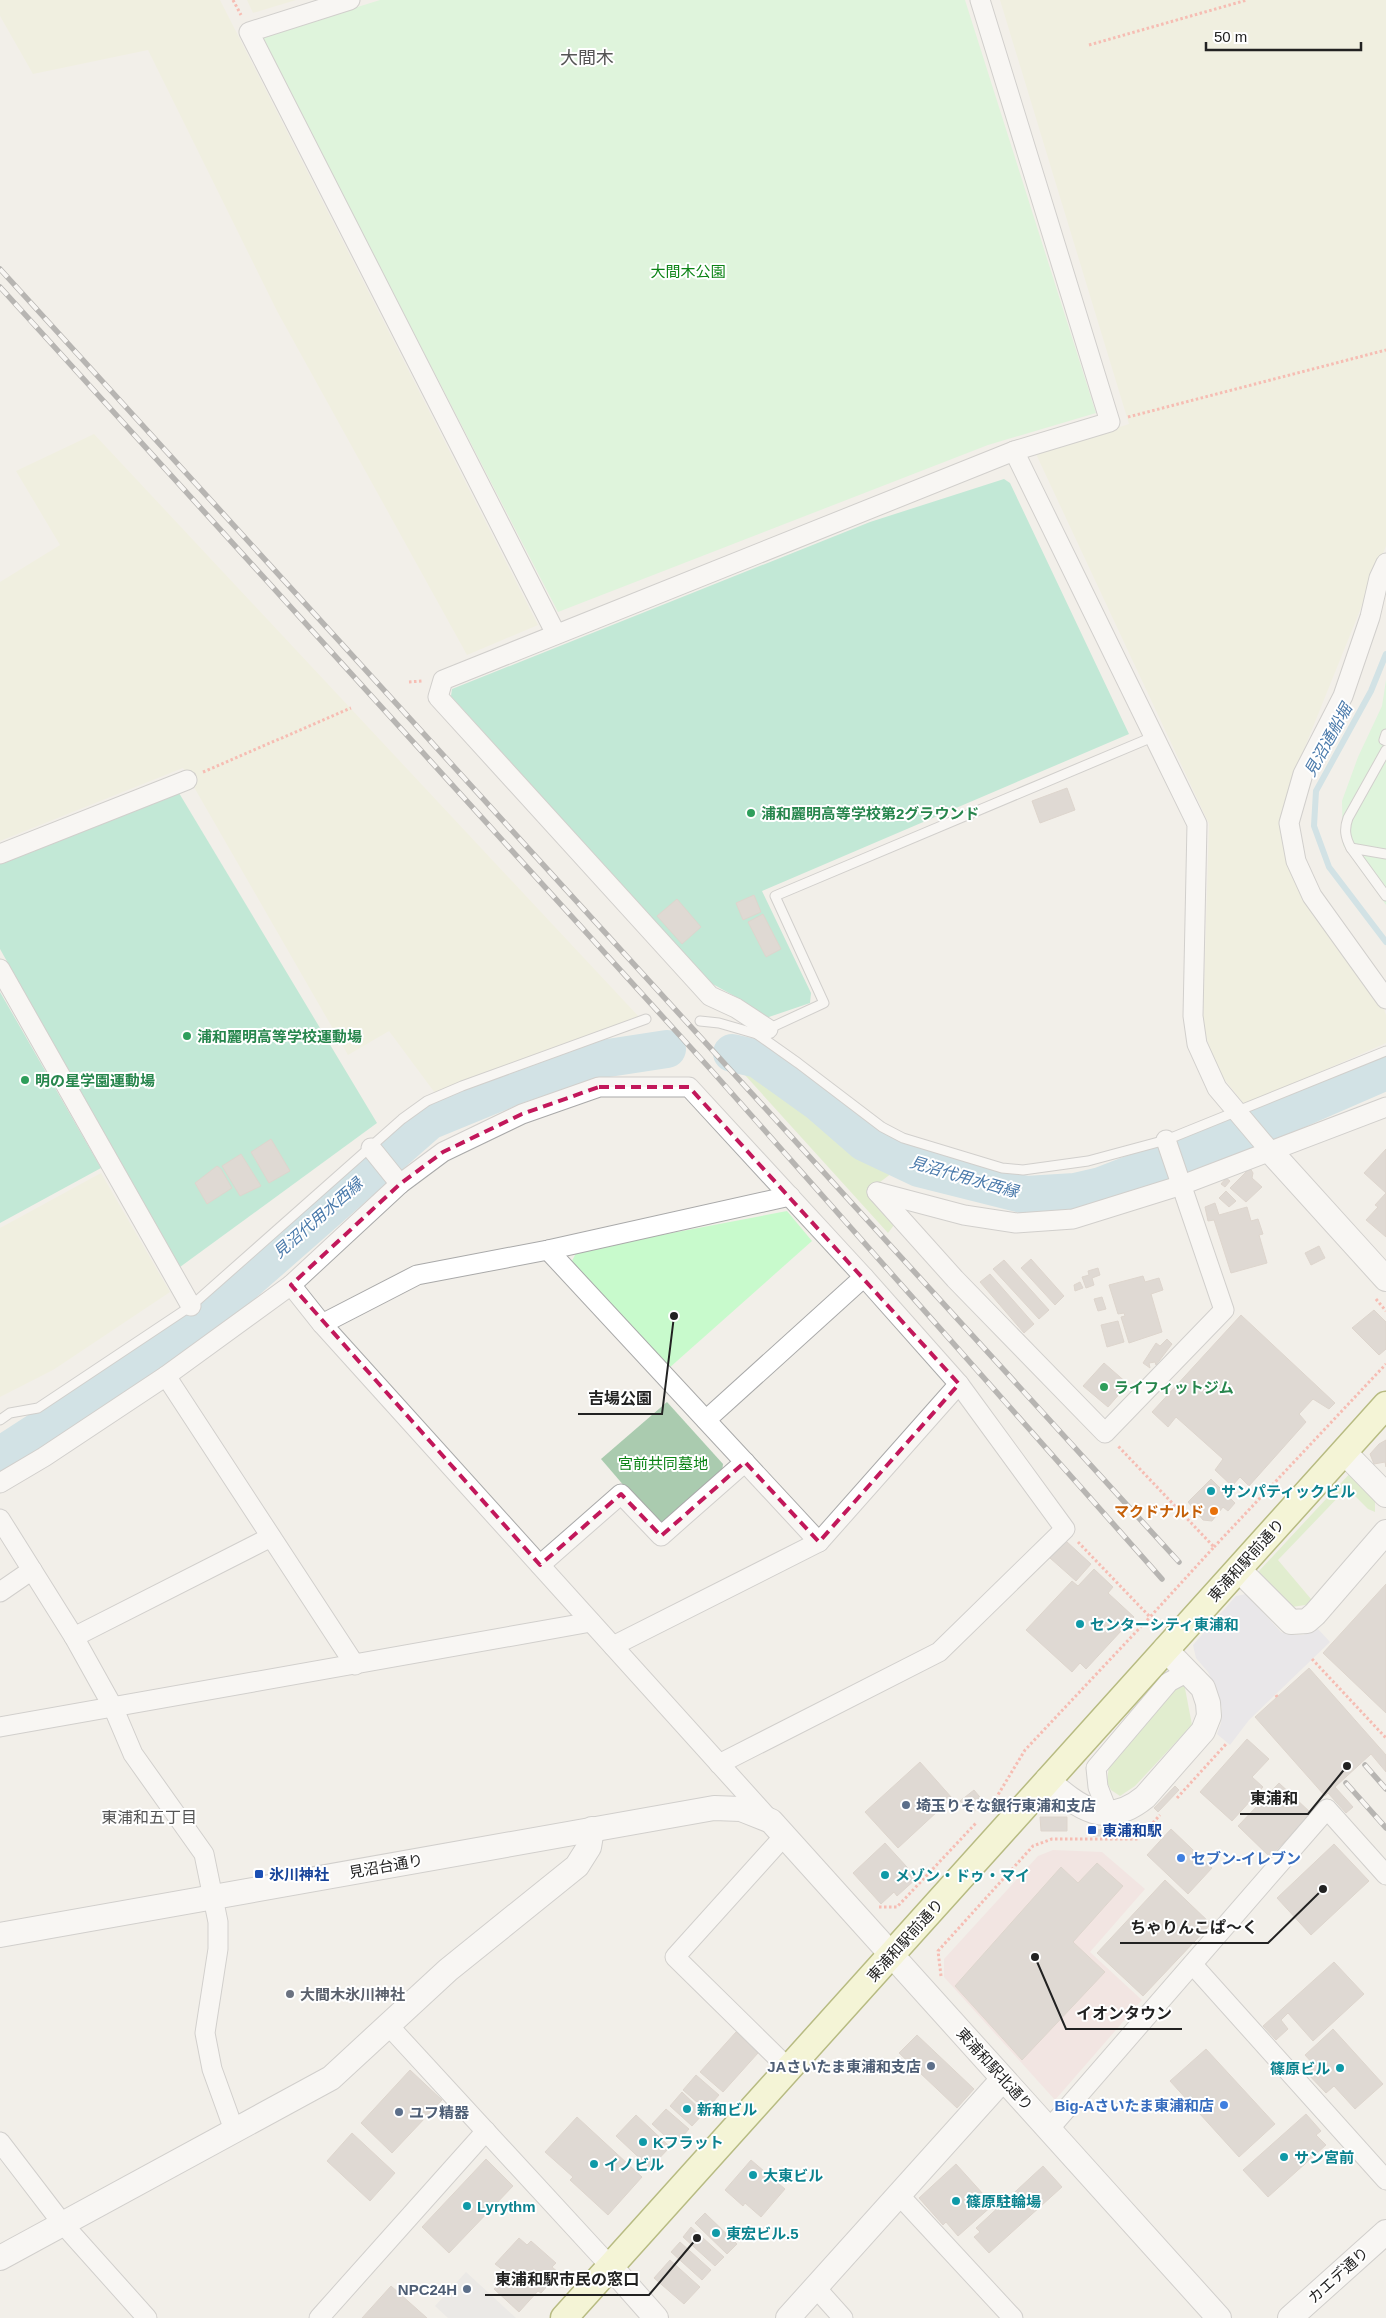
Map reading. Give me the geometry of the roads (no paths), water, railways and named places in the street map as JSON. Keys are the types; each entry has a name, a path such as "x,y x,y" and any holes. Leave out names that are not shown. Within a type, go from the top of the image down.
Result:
{"main road":[{"name":"東浦和駅前通り","path":"564,2318 893,1955 1047,1780 1386,1405"}],"street":[{"path":"350,0 249,32 556,634"},
{"path":"763,1031 736,1008 710,996 438,696 443,680 1014,451 1110,422 980,0"},
{"path":"1014,451 1197,824 1193,1016 1197,1044 1217,1088 1271,1152 1386,1279"},
{"path":"1386,563 1379,578 1370,617 1343,696 1303,774 1289,823 1296,861 1312,896 1386,999"},
{"path":"0,854 187,780"},
{"path":"0,969 191,1306"},
{"path":"0,1483 44,1457 166,1376 291,1285 400,1184 444,1152 513,1118 599,1087 689,1087 864,1276 959,1384 1065,1529 938,1652 719,1764"},
{"path":"1166,1140 1182,1185 1224,1310 1105,1432 962,1286 878,1192 964,1215 1016,1223 1073,1219 1182,1185 1386,1107"},
{"path":"371,1148 400,1184"},
{"path":"322,1324 417,1275 548,1250 790,1196"},
{"path":"548,1250 819,1542"},
{"path":"706,1420 864,1276"},
{"path":"291,1285 322,1324 778,1828 675,1957 789,2069"},
{"path":"166,1376 355,1665"},
{"path":"613,1646 819,1542 959,1384"},
{"path":"1344,1452 1386,1495"},
{"path":"540,1565 621,1494 661,1536 745,1462"},
{"path":"0,1519 74,1637 113,1707 133,1754 204,1854 218,1922 218,1950 205,2033 212,2069 234,2130"},
{"path":"1238,1569 1290,1622 1307,1621 1386,1532"},
{"path":"74,1637 271,1537"},
{"path":"0,1592 32,1570"},
{"path":"0,1727 592,1622"},
{"path":"1047,1780 1070,1800 1082,1808 1095,1813 1120,1812 1134,1806 1145,1797 1203,1731 1209,1716 1208,1704 1203,1688 1166,1649"},
{"path":"1108,1813 1098,1787 1096,1768 1168,1682 1182,1675 1192,1676"},
{"name":"見沼台通り","path":"0,1935 714,1808 741,1809 778,1828"},
{"path":"1048,2129 1193,1965 1327,1809 1386,1875"},
{"name":"東浦和駅北通り","path":"778,1828 1219,2318"},
{"path":"0,2258 332,2078 448,1970 577,1866 589,1847 592,1829"},
{"path":"1193,1965 1386,2180"},
{"path":"388,2025 656,2318"},
{"path":"788,2318 1003,2079"},
{"path":"319,2318 486,2131"},
{"path":"0,2142 62,2223 139,2315"},
{"path":"900,2195 1013,2318"},
{"name":"カエデ通り","path":"1290,2318 1386,2232"},
{"path":"816,2288 843,2318"}],"lane":[{"path":"1386,734 1384,740 1386,741"},
{"path":"763,1031 824,1003 775,896 1155,736"},
{"path":"1386,750 1348,818 1345,827 1346,838 1386,896"},
{"path":"1352,848 1386,854"},
{"path":"0,1420 10,1413 38,1408 191,1306 402,1119 427,1101 462,1086 646,1019"},
{"path":"700,1021 763,1031 882,1127 896,1134 957,1156 1002,1168 1023,1170 1057,1167 1088,1161 1166,1140 1386,1051"}],"waterway":[{"name":"見沼通船堀","path":"1386,654 1371,691 1316,791 1314,826 1329,867 1386,942"},
{"name":"見沼代用水西縁","path":"0,1456 179,1340 429,1121 519,1084 595,1060 667,1049"},
{"name":"見沼代用水西縁","path":"732,1053 758,1059 818,1102 864,1142 919,1168 1026,1195 1075,1192 1101,1186 1294,1111 1386,1071"}],"railway":[{"path":"0,269 1179,1562"},
{"path":"0,287 712,1071 1162,1579"},
{"path":"1365,1765 1386,1789"},
{"path":"1346,1783 1386,1828"}],"place":[{"name":"浦和麗明高等学校第2グラウンド","path":"751,813"},
{"name":"浦和麗明高等学校運動場","path":"187,1036"},
{"name":"明の星学園運動場","path":"25,1080"},
{"name":"吉場公園","path":"674,1316"},
{"name":"ライフィットジム","path":"1104,1387"},
{"name":"サンパティックビル","path":"1211,1491"},
{"name":"マクドナルド","path":"1214,1511"},
{"name":"センターシティ東浦和","path":"1080,1624"},
{"name":"東浦和","path":"1347,1766"},
{"name":"埼玉りそな銀行東浦和支店","path":"906,1805"},
{"name":"東浦和駅","path":"1092,1830"},
{"name":"セブン-イレブン","path":"1181,1858"},
{"name":"氷川神社","path":"259,1874"},
{"name":"メゾン・ドゥ・マイ","path":"885,1875"},
{"name":"ちゃりんこぱ～く","path":"1323,1889"},
{"name":"イオンタウン","path":"1035,1957"},
{"name":"大間木氷川神社","path":"290,1994"},
{"name":"JAさいたま東浦和支店","path":"931,2066"},
{"name":"篠原ビル","path":"1340,2068"},
{"name":"Big-Aさいたま東浦和店","path":"1224,2105"},
{"name":"新和ビル","path":"687,2109"},
{"name":"ユフ精器","path":"399,2112"},
{"name":"Kフラット","path":"643,2142"},
{"name":"サン宮前","path":"1284,2157"},
{"name":"イノビル","path":"594,2164"},
{"name":"大東ビル","path":"753,2175"},
{"name":"篠原駐輪場","path":"956,2201"},
{"name":"Lyrythm","path":"467,2206"},
{"name":"東宏ビル.5","path":"716,2233"},
{"name":"東浦和駅市民の窓口","path":"697,2238"},
{"name":"NPC24H","path":"467,2289"}],"district":[{"name":"大間木","path":"587,58"},
{"name":"東浦和五丁目","path":"149,1817"}],"park label":[{"name":"大間木公園","path":"688,271"},
{"name":"宮前共同墓地","path":"663,1463"}]}
